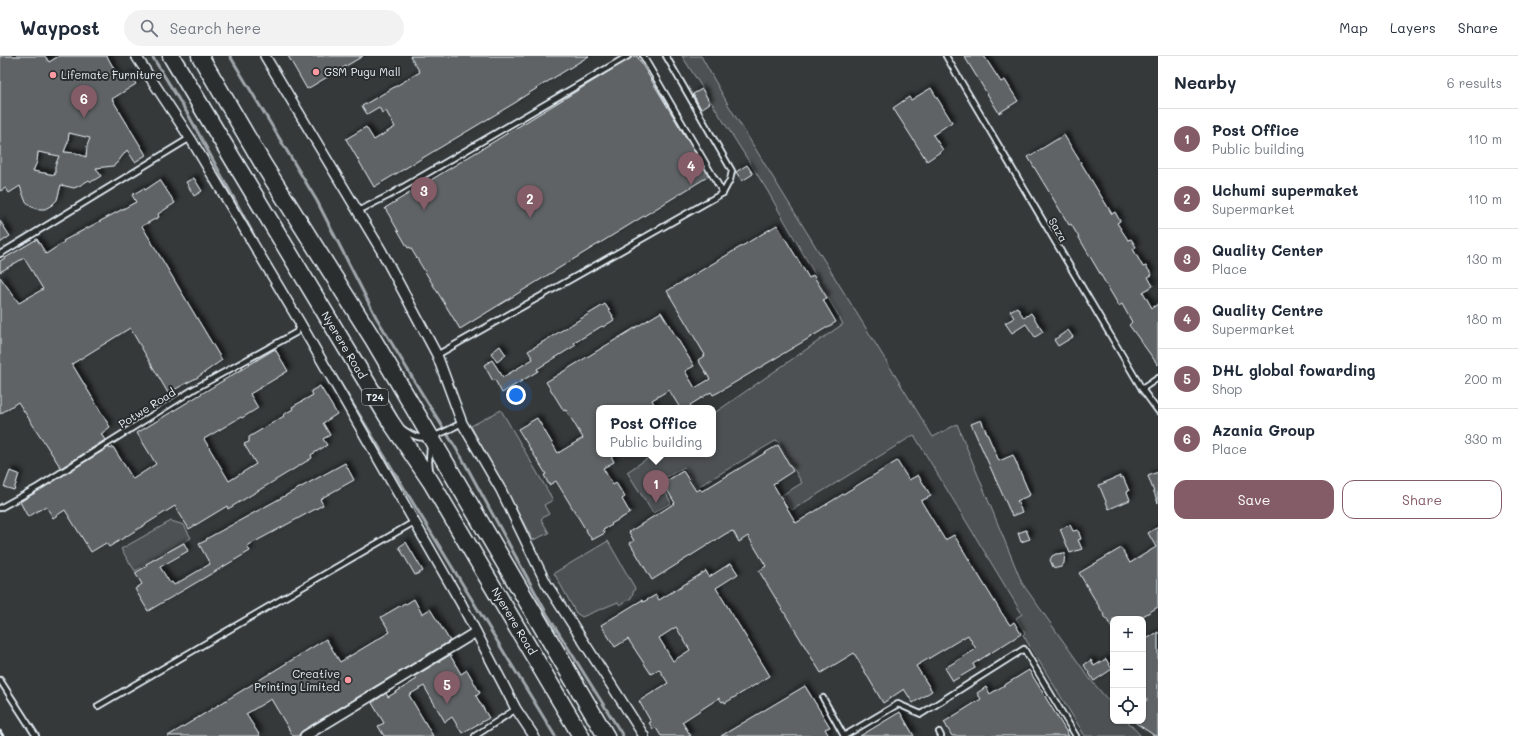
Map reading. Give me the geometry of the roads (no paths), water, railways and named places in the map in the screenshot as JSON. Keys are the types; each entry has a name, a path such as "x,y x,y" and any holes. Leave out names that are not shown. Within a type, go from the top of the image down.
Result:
{"highway":[{"name":"Nyerere Road","path":"171,56 390,422 431,482 581,736"},
{"name":"Nyerere Road","path":"200,56 264,164 373,338 606,736"}],"street":[{"path":"136,56 190,138 299,322 461,603 516,709 534,736"},
{"path":"265,56 381,250 437,355 462,424 501,490 546,583 644,736"},
{"path":"305,736 476,632"}],"lane":[{"path":"358,211 388,196 628,56"},
{"path":"643,56 723,193"},
{"path":"437,355 723,193 730,180 732,171 666,56"},
{"name":"Saza","path":"946,56 1142,389 1158,411"},
{"path":"0,254 190,138"},
{"name":"Potwe Road","path":"0,508 38,487 194,389 297,332 299,322"},
{"path":"1142,389 1158,378"},
{"path":"390,422 416,437 432,437 462,424"},
{"path":"431,482 429,462 432,437"},
{"path":"98,706 414,522"},
{"path":"823,698 844,736 898,704 921,714 1024,650 1076,736"},
{"path":"0,680 36,736"},
{"path":"475,736 516,709"}],"waterway":[{"path":"152,56 189,116 256,239"},
{"path":"230,56 317,201 376,317 462,458 547,614 623,736"},
{"path":"326,360 555,736"}],"railway":[{"path":"0,731 3,736"}],"place":[{"name":"GSM Pugu Mall","path":"316,72"},
{"name":"Lifemate Furniture","path":"53,75"},
{"name":"Azania Group","path":"84,118"},
{"name":"Quality Centre","path":"691,185"},
{"name":"Quality Center","path":"424,210"},
{"name":"Uchumi supermaket","path":"530,218"},
{"name":"Post Office","path":"656,503"},
{"name":"Creative Printing Limited","path":"348,680"},
{"name":"DHL global fowarding","path":"447,704"}]}
